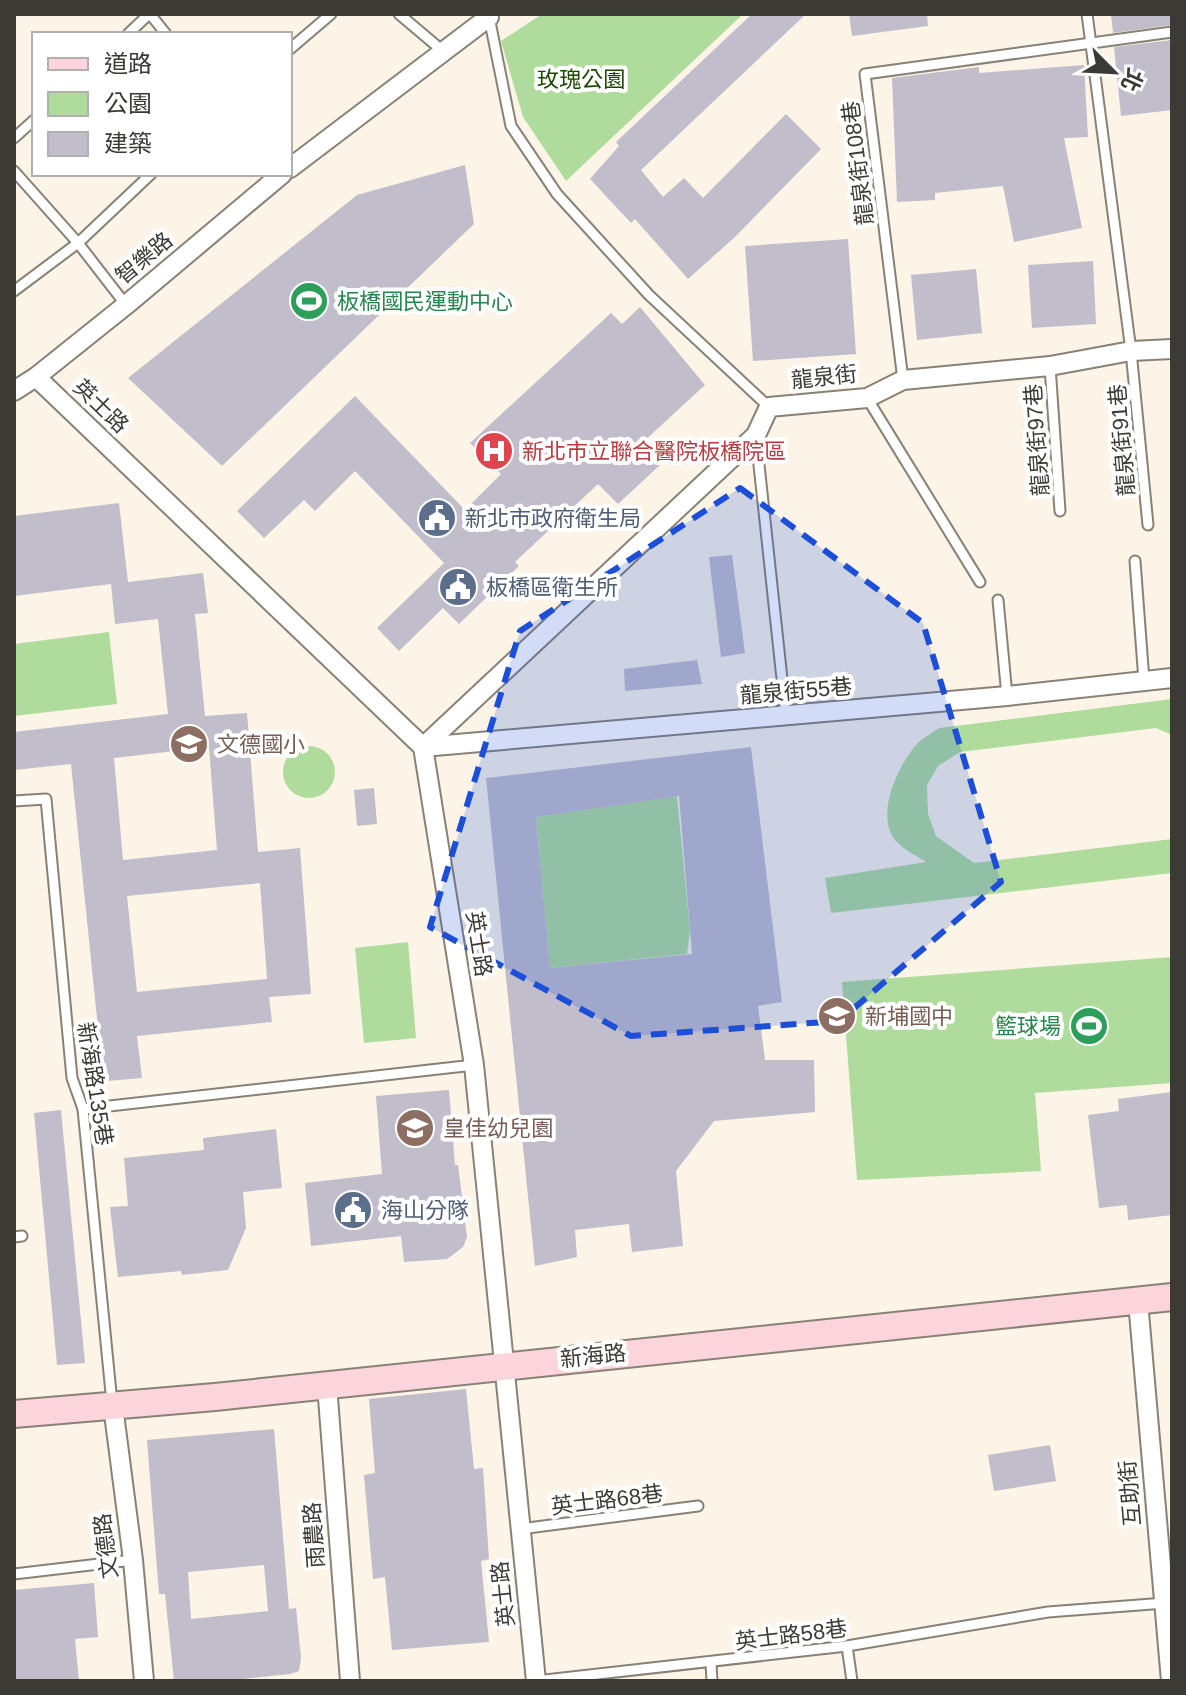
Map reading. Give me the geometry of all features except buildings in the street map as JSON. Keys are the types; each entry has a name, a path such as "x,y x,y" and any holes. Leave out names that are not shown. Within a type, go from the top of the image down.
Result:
{"street":[{"path":"292,166 444,52 484,17"},
{"name":"智樂路","path":"14,391 126,305 279,176"},
{"name":"龍泉街","path":"423,747 756,435 769,407 867,398 903,380 1050,366 1131,351 1172,349"},
{"name":"英士路","path":"36,377 423,747 474,1065 534,1681"},
{"name":"龍泉街55巷","path":"423,747 1007,696 1172,678"},
{"name":"新海路","path":"14,1414 327,1385 1172,1297"},
{"name":"互助街","path":"1138,1301 1168,1603 1171,1681"},
{"name":"雨農路","path":"327,1385 350,1681"},
{"name":"文德路","path":"113,1406 133,1560 144,1681"}],"lane":[{"path":"130,32 150,14 164,32"},
{"path":"292,47 331,14"},
{"path":"399,14 444,52"},
{"path":"1087,14 1131,351"},
{"path":"484,17 511,126 557,194 649,295 769,407"},
{"name":"龍泉街108巷","path":"903,380 865,74 1172,32"},
{"path":"14,138 32,122"},
{"path":"14,171 78,243 126,305"},
{"path":"14,291 78,243 149,176"},
{"name":"龍泉街91巷","path":"1131,351 1148,525"},
{"name":"龍泉街97巷","path":"1050,366 1060,511"},
{"path":"867,398 980,582"},
{"path":"756,435 786,716"},
{"path":"1135,561 1144,681"},
{"path":"998,600 1007,696"},
{"name":"新海路135巷","path":"14,801 46,799 72,1078 83,1109 113,1406"},
{"path":"83,1109 474,1065"},
{"name":"英士路68巷","path":"520,1529 698,1506"},
{"path":"14,1574 133,1560"},
{"name":"英士路58巷","path":"534,1681 847,1646 1048,1612 1168,1603"},
{"path":"847,1646 852,1681"},
{"path":"711,1663 712,1681"}],"highlighted area":[{"path":"740,488 923,623 1001,882 839,1021 631,1036 430,927 520,631"}],"green space":[{"name":"玫瑰公園","path":"542,14 743,14 566,181 523,117 501,41"},
{"path":"109,632 117,704 14,716 14,644"},
{"path":"1172,699 1172,735 1156,728 960,752 938,766 927,785 928,814 936,836 974,863 1172,839 1172,873 831,913 825,878 926,862 896,841 887,818 888,805 896,777 910,752 939,728"},
{"path":"309,746 327,754 335,772 327,790 309,798 291,790 283,772 291,754"},
{"path":"677,796 690,931 687,954 550,968 536,817"},
{"path":"408,942 416,1038 364,1043 355,948"},
{"path":"1172,957 1172,1083 1035,1093 1041,1171 857,1180 842,982"}],"place":[{"name":"板橋國民運動中心","path":"309,301"},
{"name":"新北市立聯合醫院板橋院區","path":"494,451"},
{"name":"新北市政府衛生局","path":"437,518"},
{"name":"板橋區衛生所","path":"458,587"},
{"name":"文德國小","path":"189,744"},
{"name":"新埔國中","path":"837,1016"},
{"name":"籃球場","path":"1089,1026"},
{"name":"皇佳幼兒園","path":"415,1128"},
{"name":"海山分隊","path":"353,1210"}]}
